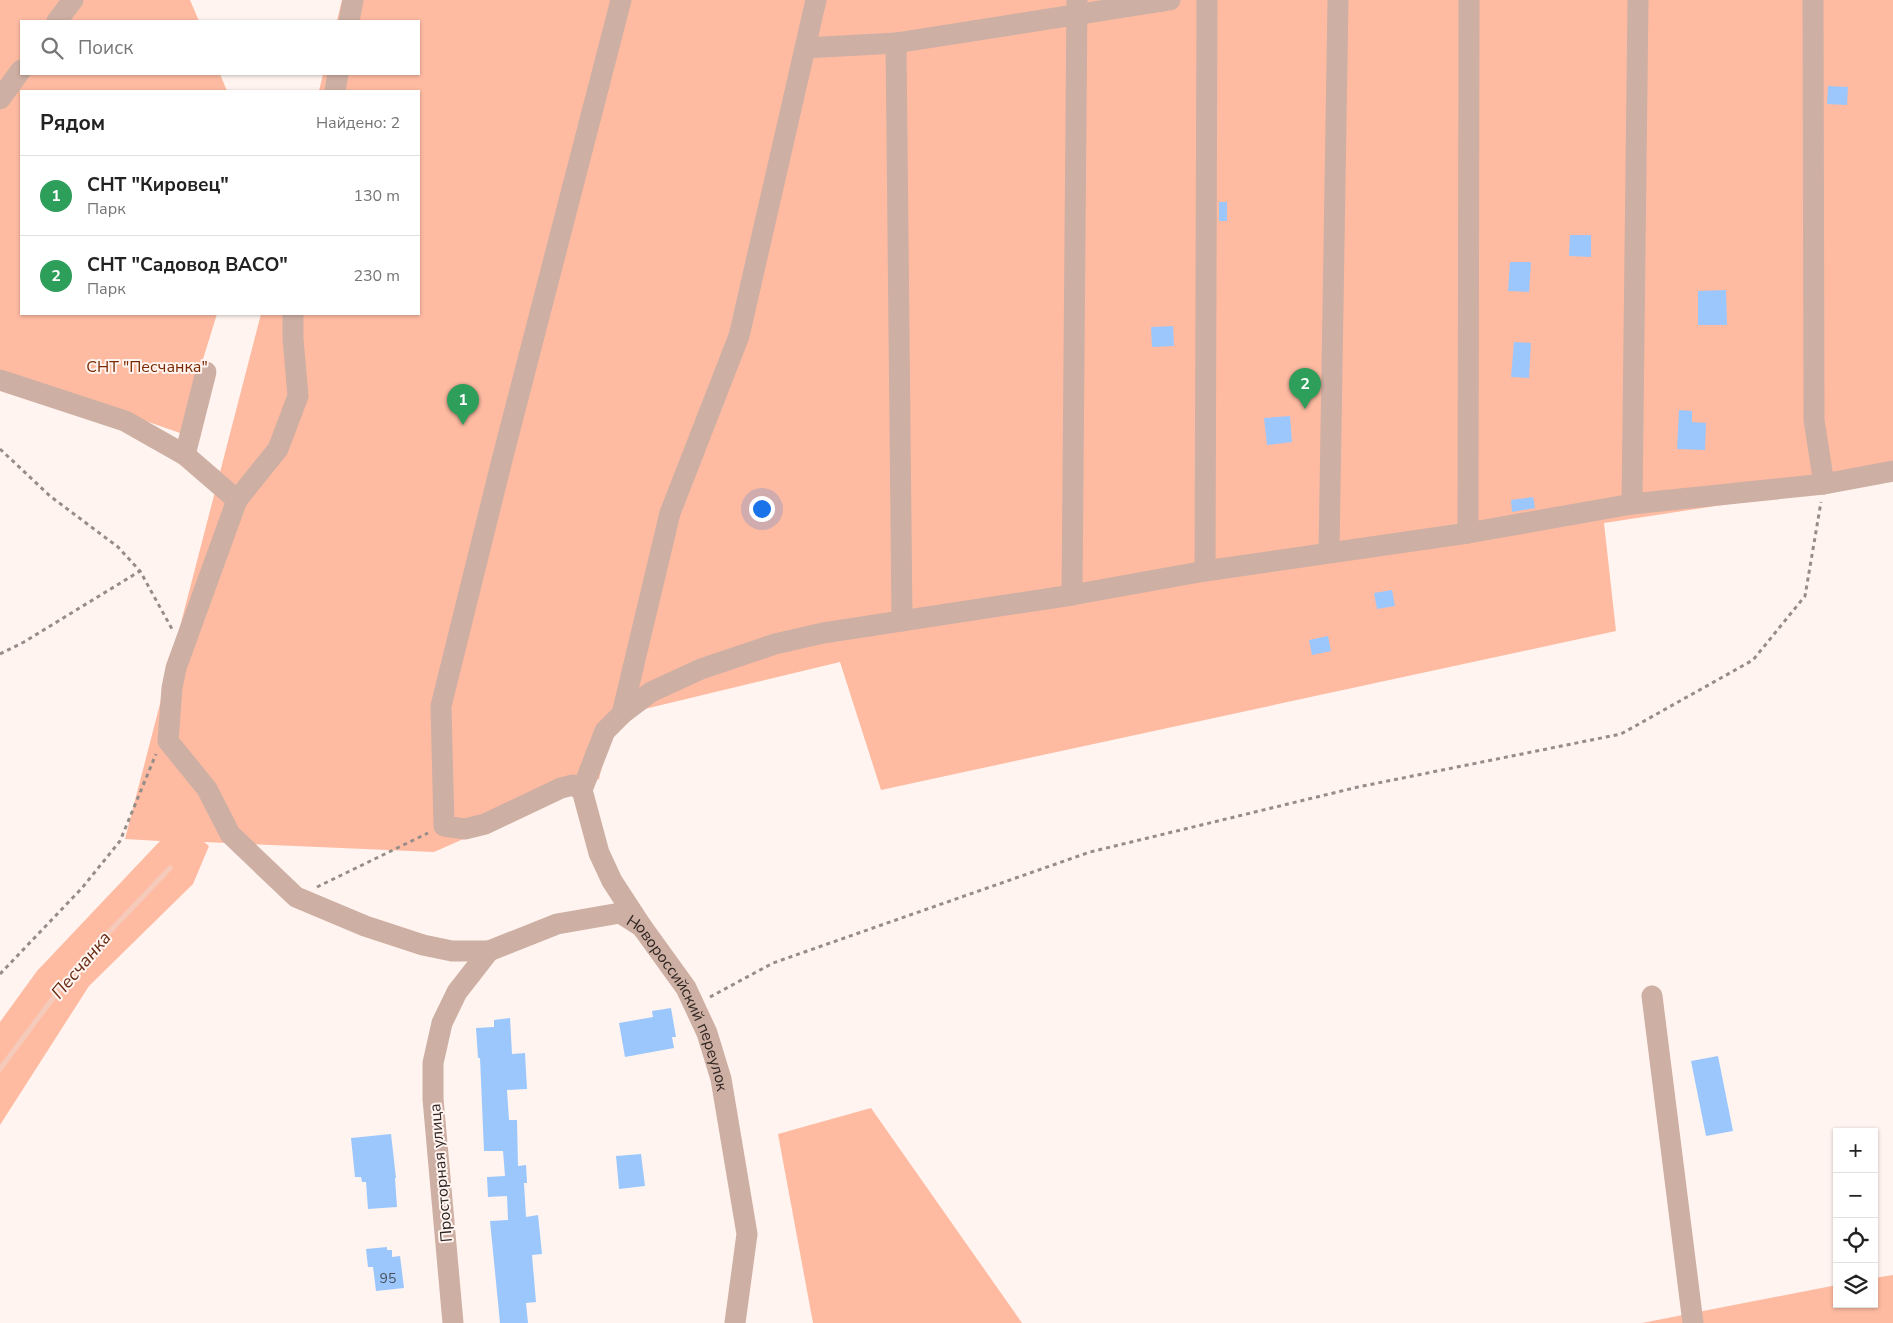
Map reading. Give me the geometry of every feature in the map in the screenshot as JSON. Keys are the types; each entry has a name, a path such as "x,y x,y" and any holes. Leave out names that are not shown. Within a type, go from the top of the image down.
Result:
{"street":[{"path":"349,20 353,0"},
{"path":"582,790 573,785 561,788 485,824 465,829 444,826 441,706 507,440 621,0"},
{"path":"622,714 670,513 739,336 816,0"},
{"path":"805,48 896,44 1077,8 1170,0"},
{"path":"1205,571 1207,0"},
{"path":"1329,552 1338,0"},
{"path":"1468,533 1469,0"},
{"path":"1632,504 1638,0"},
{"path":"1813,0 1814,420 1824,484"},
{"path":"1072,595 1077,8"},
{"path":"896,44 902,620"},
{"path":"0,99 20,71"},
{"path":"335,90 338,75"},
{"path":"293,315 298,396 278,449 237,500 176,668 172,688 168,741 207,789 230,834 296,897 365,926 423,945 452,951 489,951"},
{"path":"185,455 206,372"},
{"path":"0,380 125,420 185,455 237,500"},
{"path":"642,927 612,881 599,853 582,790 605,731 622,714 651,692 720,662 775,644 823,633 902,620 1072,595 1205,571 1468,533 1632,504 1824,484 1893,470"},
{"name":"Новороссийский переулок","path":"489,951 557,924 620,913 642,927 686,988 706,1033 721,1079 747,1234 736,1323"},
{"name":"Просторная улица","path":"452,1323 434,1099 433,1063 442,1023 457,992 489,951"},
{"path":"1652,996 1693,1323"}],"path":[{"path":"0,449 50,496 118,547 140,571 172,629"},
{"path":"694,1006 773,963 1090,852 1358,787 1621,734 1753,660 1805,596 1824,484"},
{"path":"0,654 24,642 140,571"},
{"path":"0,974 82,888 120,841 170,721"},
{"path":"296,897 444,826"}],"green space":[{"name":"СНТ \"Песчанка\"","path":"0,0 190,0 199,20 20,20 20,75 220,75 227,90 20,90 20,315 217,315 180,433 0,370"},
{"path":"342,0 807,0 728,338 660,512 599,779 434,852 204,842 209,846 193,884 89,986 0,1125 0,1022 37,971 160,841 125,839 261,315 420,315 420,90 319,90 323,75 420,75 420,20 337,20"},
{"path":"821,0 1893,0 1893,479 1604,523 1616,631 881,790 840,662 628,713 676,515 745,339"},
{"path":"871,1108 1022,1323 813,1323 778,1134"},
{"path":"1893,1275 1893,1323 1642,1323 1833,1286 1833,1308 1878,1308 1878,1277"}],"building":[{"path":"1828,86 1848,87 1847,105 1827,104"},
{"path":"1219,202 1227,202 1227,221 1219,221"},
{"path":"1570,235 1591,235 1591,257 1569,256"},
{"path":"1510,262 1531,262 1529,292 1508,291"},
{"path":"1726,290 1727,325 1698,325 1698,291"},
{"path":"1173,326 1174,346 1152,347 1151,327"},
{"path":"1514,342 1531,343 1529,378 1511,377"},
{"path":"1679,410 1692,411 1692,422 1706,423 1705,450 1677,449"},
{"path":"1290,416 1292,442 1267,445 1264,418"},
{"path":"1533,497 1535,508 1512,512 1511,500"},
{"path":"1392,590 1395,606 1377,609 1374,593"},
{"path":"1328,636 1331,651 1312,655 1309,640"},
{"path":"671,1008 676,1037 672,1037 674,1048 625,1057 619,1023 653,1017 652,1011"},
{"path":"510,1018 512,1054 525,1053 527,1089 507,1090 509,1120 517,1120 518,1166 526,1165 527,1183 524,1183 526,1217 538,1215 542,1254 532,1255 536,1302 526,1303 528,1323 500,1323 490,1221 508,1220 507,1196 488,1197 487,1177 505,1176 503,1151 484,1151 480,1058 478,1058 476,1028 494,1027 494,1020"},
{"path":"1718,1056 1733,1131 1706,1136 1691,1061"},
{"path":"391,1134 397,1207 368,1209 366,1182 362,1182 361,1177 355,1177 351,1138"},
{"path":"641,1154 645,1186 619,1189 616,1156"},
{"path":"387,1247 387,1250 392,1250 392,1257 400,1256 404,1288 376,1291 373,1267 368,1267 366,1249"}],"waterway":[{"name":"Песчанка","path":"0,1069 77,966 170,868"}],"place":[{"name":"СНТ \"Садовод ВАСО\"","path":"1305,409"},
{"name":"СНТ \"Кировец\"","path":"463,425"}]}
